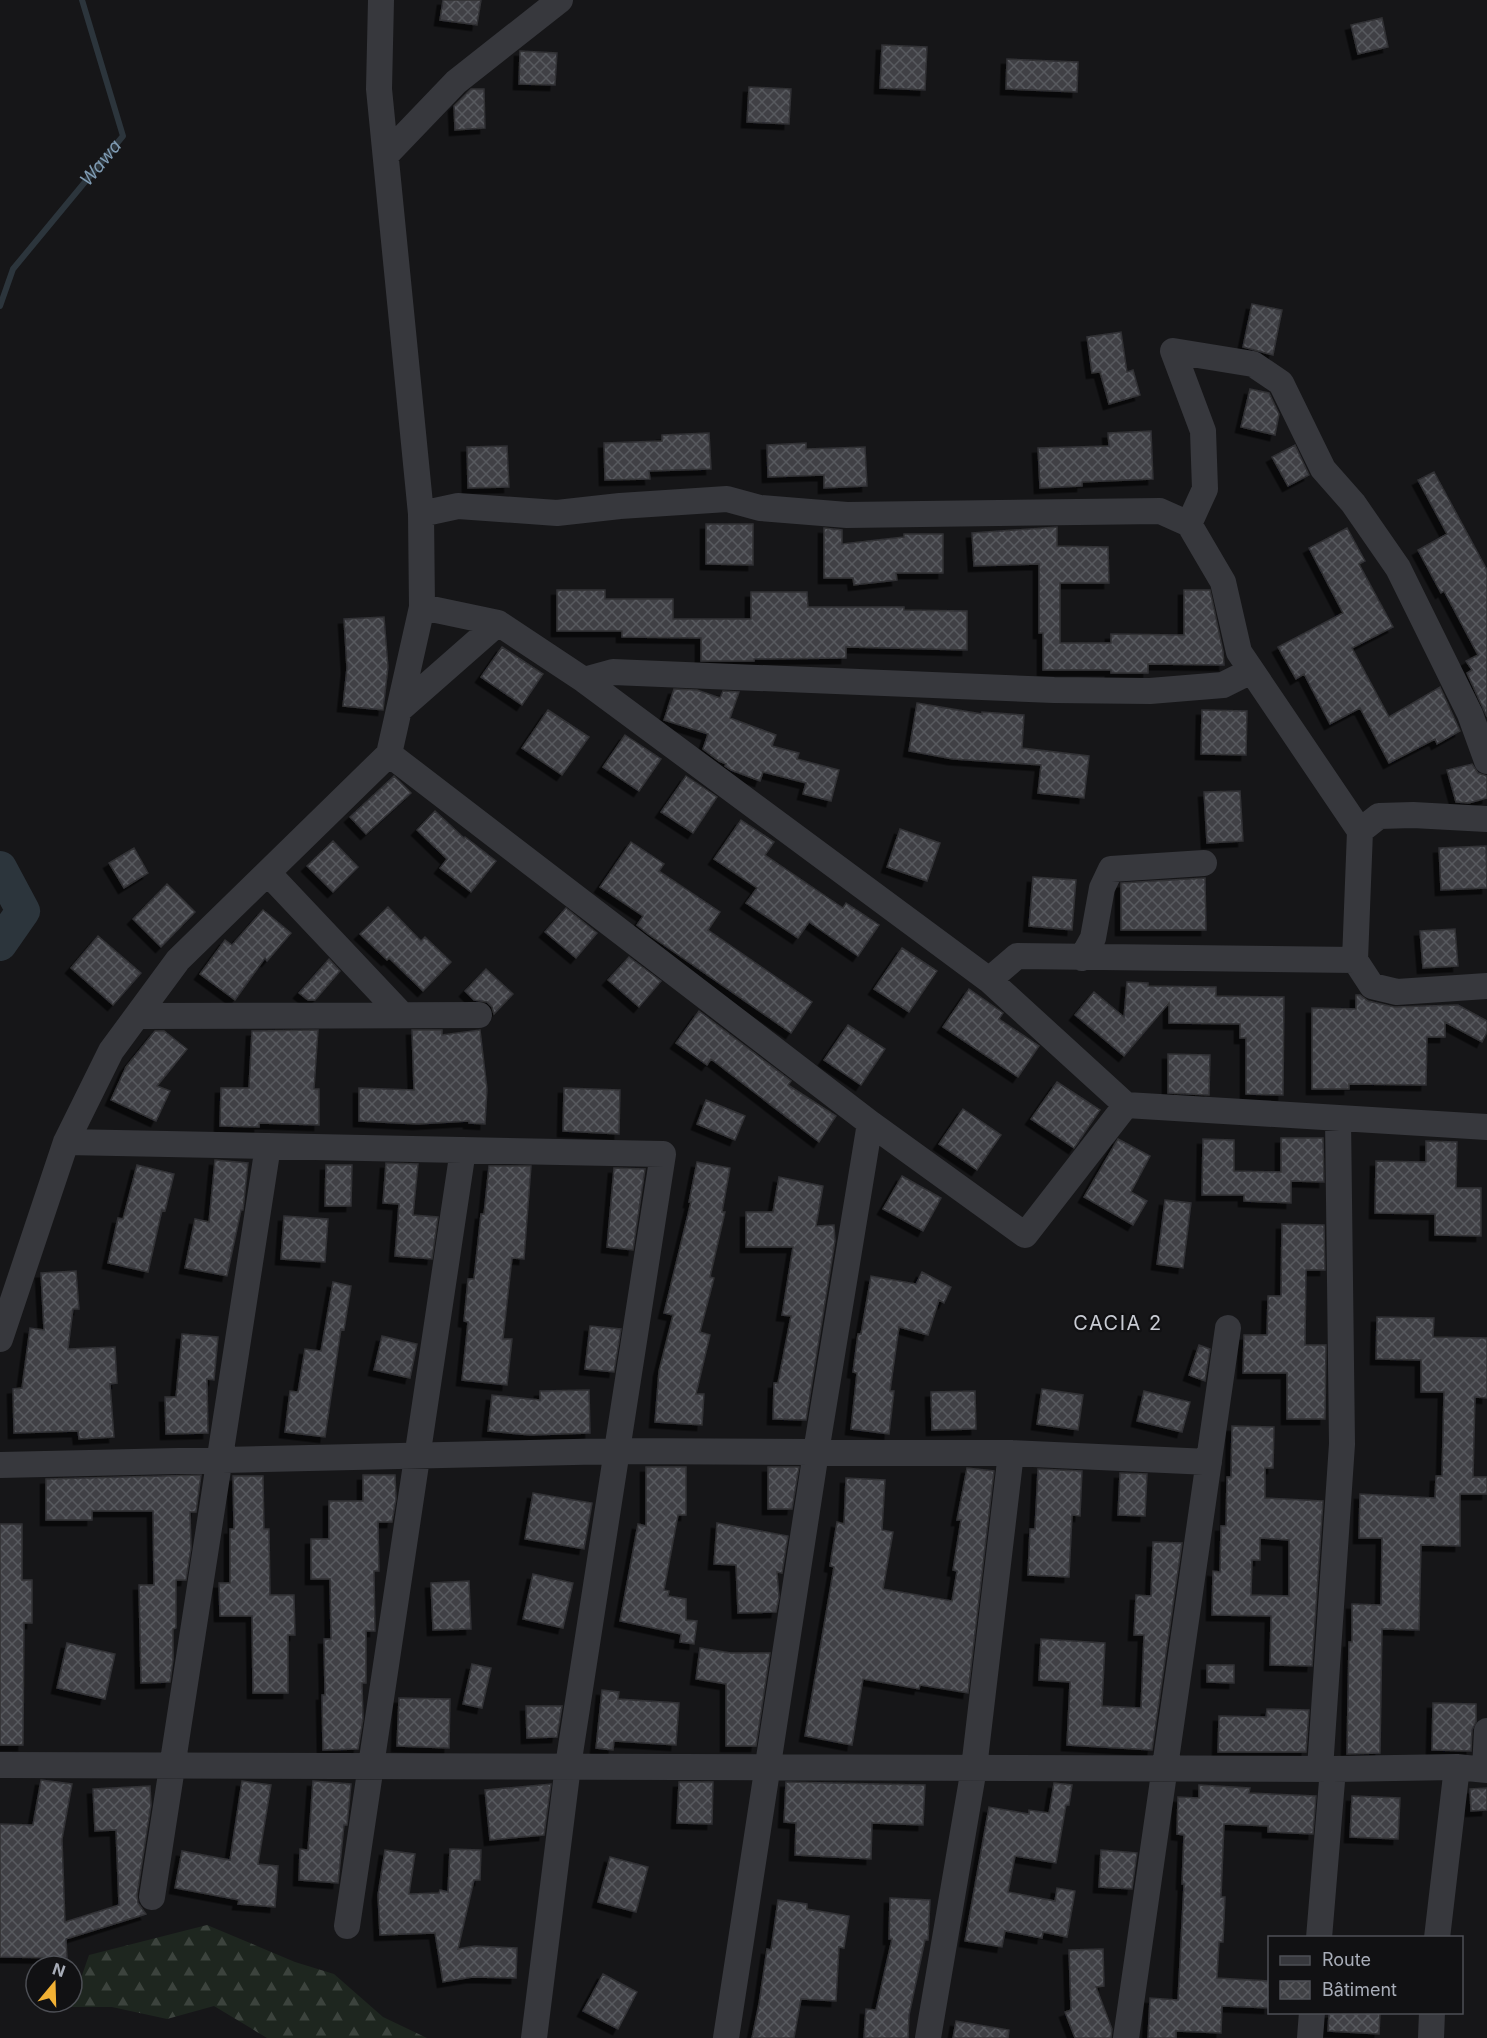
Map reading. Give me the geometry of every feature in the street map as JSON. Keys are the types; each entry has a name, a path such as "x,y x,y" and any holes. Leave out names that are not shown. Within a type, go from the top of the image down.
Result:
{"street":[{"path":"0,1339 66,1142 111,1051 178,960 389,754 422,607 420,514 379,89 381,0"},
{"path":"386,155 456,82 560,0"},
{"path":"1189,525 1205,489 1203,431 1173,351 1253,364 1281,383 1323,469 1353,504 1398,568 1470,714 1487,761"},
{"path":"420,514 458,506 557,513 620,506 727,499 760,508 847,515 1160,512 1189,525 1223,582 1239,652 1360,831 1355,960 1372,986 1397,992 1487,986"},
{"path":"422,607 498,624 584,680 989,980 1126,1106 1487,1127"},
{"path":"399,710 498,624"},
{"path":"584,680 613,672 1054,690 1150,691 1223,685 1251,671"},
{"path":"389,754 870,1123 1025,1235 1126,1106"},
{"path":"1360,831 1379,816 1413,814 1487,819"},
{"path":"1082,958 1093,938 1102,888 1111,869 1204,863"},
{"path":"268,873 402,1015"},
{"path":"989,980 1017,956 1355,960"},
{"path":"137,1016 479,1015"},
{"path":"1318,1936 1342,1444 1338,1118"},
{"path":"726,2038 816,1452 870,1123"},
{"path":"66,1142 663,1154 568,1766 534,2038"},
{"path":"152,1897 268,1146"},
{"path":"347,1926 463,1150"},
{"path":"1126,2038 1228,1328"},
{"path":"0,1465 617,1451 1011,1453 1209,1462"},
{"path":"928,2038 974,1768 1011,1453"},
{"path":"0,1765 1326,1769 1457,1767 1486,1770 1487,1731"},
{"path":"1437,1936 1457,1767"},
{"path":"1310,2038 1312,2014"},
{"path":"1431,2038 1432,2014"}],"green space":[{"path":"207,1925 295,1962 334,1974 383,2017 427,2038 267,2038 214,2006 167,2019 112,2007 84,2007 84,1969 89,1955"}],"building":[{"path":"443,0 481,0 477,25 440,20"},
{"path":"1382,18 1388,47 1358,54 1351,25"},
{"path":"882,45 927,47 925,90 880,88"},
{"path":"520,51 557,53 555,85 519,84"},
{"path":"1007,59 1078,62 1077,92 1006,89"},
{"path":"749,87 791,89 789,124 747,122"},
{"path":"471,89 484,89 485,128 455,130 454,106"},
{"path":"1252,304 1282,310 1273,355 1243,347"},
{"path":"1121,332 1127,372 1133,370 1140,395 1109,404 1100,372 1092,373 1087,337"},
{"path":"1250,389 1269,393 1279,414 1275,435 1241,427"},
{"path":"1151,431 1153,479 1082,482 1082,486 1040,488 1038,448 1109,446 1108,433"},
{"path":"709,433 711,469 649,471 650,479 605,480 604,443 662,441 662,435"},
{"path":"806,443 806,449 865,447 867,486 824,488 824,475 768,477 767,445"},
{"path":"1295,445 1309,475 1288,486 1272,457"},
{"path":"507,446 509,487 468,488 467,447"},
{"path":"1434,472 1487,570 1487,717 1467,673 1472,670 1466,661 1478,655 1444,591 1441,593 1418,550 1447,534 1418,480"},
{"path":"706,524 753,524 753,565 706,564"},
{"path":"1057,527 1057,546 1108,547 1109,583 1060,583 1060,643 1111,643 1111,634 1184,635 1184,590 1210,590 1224,665 1148,664 1148,673 1111,673 1111,670 1043,670 1043,633 1039,633 1039,564 974,566 972,533"},
{"path":"824,528 842,530 842,544 904,537 904,534 943,534 943,573 896,573 897,580 854,585 853,578 824,578"},
{"path":"1347,528 1365,561 1359,564 1393,627 1352,648 1389,717 1440,687 1460,731 1437,744 1435,739 1389,763 1360,708 1330,724 1304,674 1296,679 1278,647 1343,613 1309,548"},
{"path":"557,590 605,590 605,599 673,599 673,619 751,619 751,592 807,592 808,607 904,607 904,610 967,611 967,650 846,647 846,658 701,661 701,638 622,637 622,631 557,631"},
{"path":"384,617 388,667 383,710 343,706 347,668 344,619"},
{"path":"502,647 543,674 522,705 481,677"},
{"path":"674,689 697,690 720,698 723,691 739,692 730,718 776,735 772,746 799,753 797,759 839,770 831,801 803,794 806,783 763,772 760,781 725,766 726,764 703,749 708,734 664,720"},
{"path":"917,703 982,714 982,712 1024,715 1022,748 1089,756 1084,798 1038,793 1041,765 953,759 909,751"},
{"path":"548,710 589,737 562,775 522,748"},
{"path":"1202,710 1247,711 1246,755 1201,754"},
{"path":"625,735 661,759 639,791 603,767"},
{"path":"1472,764 1478,773 1487,776 1487,798 1469,803 1456,802 1447,770"},
{"path":"394,776 411,793 366,834 350,817"},
{"path":"686,776 717,797 693,833 661,812"},
{"path":"1240,791 1243,841 1207,843 1204,792"},
{"path":"435,811 464,838 496,861 471,892 440,868 447,859 417,830"},
{"path":"741,820 774,842 765,855 843,908 846,903 879,925 858,956 809,922 798,938 746,903 757,888 714,859"},
{"path":"900,829 940,843 927,881 887,867"},
{"path":"333,841 358,867 333,892 307,866"},
{"path":"631,842 664,864 659,871 720,912 708,930 812,1002 791,1033 648,934 637,925 643,916 600,887"},
{"path":"1486,846 1487,888 1441,890 1439,848"},
{"path":"134,848 148,873 124,888 109,863"},
{"path":"1033,877 1076,880 1072,930 1029,926"},
{"path":"1205,878 1206,930 1121,930 1121,883"},
{"path":"167,884 195,912 161,947 133,919"},
{"path":"388,907 421,941 425,937 451,962 423,991 360,934"},
{"path":"566,908 597,933 576,958 545,932"},
{"path":"263,910 291,933 267,961 265,958 235,1000 200,974 225,940 232,945"},
{"path":"1455,929 1458,966 1423,968 1420,931"},
{"path":"98,936 141,973 113,1005 71,968"},
{"path":"902,948 937,971 909,1012 874,989"},
{"path":"629,957 661,981 639,1007 608,980"},
{"path":"329,959 340,971 315,1000 308,1000 299,993"},
{"path":"486,969 513,994 494,1014 487,1002 474,1000 465,991"},
{"path":"1127,982 1148,983 1148,986 1216,987 1216,996 1284,997 1283,1095 1246,1094 1246,1038 1240,1038 1240,1024 1169,1023 1169,1003 1124,1056 1075,1015 1094,992 1124,1017"},
{"path":"969,989 1003,1013 999,1019 1039,1046 1018,1077 943,1027"},
{"path":"1356,995 1368,1001 1394,1007 1458,1005 1487,1021 1487,1032 1482,1042 1445,1022 1445,1037 1427,1037 1426,1085 1349,1084 1349,1089 1312,1089 1312,1008 1356,1009"},
{"path":"699,1011 791,1081 788,1085 836,1116 819,1142 711,1059 707,1065 676,1043"},
{"path":"848,1025 885,1049 861,1085 824,1060"},
{"path":"318,1030 314,1089 319,1089 319,1125 259,1123 259,1127 220,1126 221,1088 249,1088 252,1031"},
{"path":"412,1030 442,1030 442,1035 480,1030 487,1089 485,1124 469,1123 469,1121 418,1124 359,1121 359,1088 414,1090"},
{"path":"155,1031 164,1031 187,1049 157,1086 170,1091 156,1121 111,1100 126,1067"},
{"path":"1168,1054 1210,1055 1209,1095 1168,1093"},
{"path":"1057,1082 1100,1110 1074,1148 1031,1119"},
{"path":"564,1088 620,1090 619,1134 563,1131"},
{"path":"706,1100 745,1116 735,1140 697,1124"},
{"path":"963,1109 1001,1135 977,1170 939,1144"},
{"path":"1281,1138 1323,1138 1324,1182 1291,1181 1291,1203 1244,1201 1244,1195 1202,1195 1203,1139 1234,1140 1234,1171 1281,1172"},
{"path":"1118,1139 1150,1156 1131,1192 1147,1201 1133,1225 1084,1197"},
{"path":"1426,1141 1457,1142 1456,1188 1481,1188 1481,1236 1435,1235 1435,1214 1375,1213 1376,1161 1426,1162"},
{"path":"215,1160 248,1163 243,1210 241,1210 227,1276 185,1268 195,1219 209,1222"},
{"path":"697,1162 730,1168 722,1212 725,1212 710,1277 714,1278 700,1332 710,1335 696,1394 704,1394 702,1425 655,1422 659,1371 673,1315 664,1313 691,1202 689,1202"},
{"path":"386,1163 418,1164 413,1215 438,1217 432,1259 395,1256 399,1204 383,1203"},
{"path":"137,1165 174,1174 165,1211 162,1210 148,1272 108,1263 118,1218 123,1219"},
{"path":"326,1165 352,1165 351,1206 325,1206"},
{"path":"489,1166 531,1166 524,1259 512,1258 503,1339 512,1339 507,1385 462,1380 468,1322 464,1321 468,1279 474,1279"},
{"path":"614,1168 645,1169 633,1250 607,1247"},
{"path":"902,1176 941,1198 923,1231 883,1209"},
{"path":"779,1177 823,1186 816,1226 834,1225 835,1241 806,1420 773,1419 774,1383 778,1383 791,1316 782,1315 793,1247 746,1247 746,1212 773,1212"},
{"path":"1165,1200 1191,1203 1183,1268 1157,1264"},
{"path":"284,1216 328,1219 325,1262 281,1259"},
{"path":"1282,1224 1324,1225 1325,1270 1306,1270 1305,1345 1326,1345 1325,1419 1287,1419 1287,1373 1243,1373 1244,1335 1267,1335 1268,1296 1281,1296"},
{"path":"76,1271 79,1309 73,1309 68,1349 115,1347 117,1383 110,1384 114,1437 79,1439 78,1431 14,1433 13,1389 22,1388 30,1328 44,1330 41,1273"},
{"path":"922,1272 951,1287 944,1303 939,1300 928,1335 899,1327 890,1391 894,1391 889,1434 851,1429 857,1373 853,1372 858,1334 861,1334 871,1276 916,1284"},
{"path":"333,1282 351,1286 344,1330 341,1329 325,1437 285,1432 290,1391 298,1392 305,1349 321,1351"},
{"path":"1377,1317 1434,1318 1433,1337 1487,1338 1487,1398 1475,1397 1473,1477 1487,1477 1487,1494 1460,1494 1460,1546 1421,1545 1419,1630 1382,1629 1380,1753 1347,1754 1352,1604 1381,1605 1382,1538 1359,1538 1360,1494 1435,1498 1436,1476 1442,1476 1444,1392 1421,1392 1421,1360 1376,1359"},
{"path":"590,1326 621,1329 614,1372 585,1369"},
{"path":"182,1334 218,1337 214,1380 207,1379 208,1433 166,1434 165,1397 176,1397"},
{"path":"382,1336 417,1344 410,1378 374,1370"},
{"path":"1199,1345 1210,1349 1205,1381 1189,1375"},
{"path":"1042,1389 1083,1395 1078,1430 1037,1424"},
{"path":"589,1390 590,1433 530,1435 488,1431 492,1395 540,1400 540,1391"},
{"path":"975,1391 976,1429 932,1430 931,1392"},
{"path":"1144,1391 1190,1402 1182,1432 1137,1421"},
{"path":"1232,1426 1274,1427 1273,1468 1265,1468 1265,1498 1323,1501 1312,1666 1270,1665 1271,1616 1212,1615 1213,1571 1220,1572 1221,1526 1226,1526 1227,1477 1231,1477","holes":["1260,1538 1289,1540 1289,1596 1251,1595 1252,1560 1260,1560"]},
{"path":"646,1467 686,1467 686,1515 678,1515 664,1590 669,1591 668,1596 686,1599 686,1620 697,1621 694,1644 680,1642 681,1634 620,1621 638,1524 646,1526"},
{"path":"768,1467 799,1467 792,1509 768,1509"},
{"path":"967,1468 994,1471 968,1693 920,1685 919,1689 863,1679 852,1745 805,1736 834,1567 830,1566 837,1522 844,1524 846,1478 885,1480 882,1530 893,1532 883,1589 952,1601 957,1571 953,1570 961,1520 957,1520"},
{"path":"1038,1469 1082,1471 1080,1516 1072,1515 1069,1577 1028,1575 1030,1529 1035,1529"},
{"path":"1120,1473 1147,1474 1145,1516 1118,1515"},
{"path":"201,1475 196,1512 190,1512 191,1548 186,1580 176,1580 176,1628 173,1629 170,1682 141,1683 139,1585 154,1585 153,1511 92,1511 92,1520 46,1520 46,1479"},
{"path":"363,1475 395,1475 396,1499 392,1522 378,1522 379,1571 374,1571 375,1631 366,1631 366,1683 362,1683 363,1719 358,1749 323,1750 324,1639 331,1639 330,1579 311,1579 311,1539 329,1539 329,1501 363,1501"},
{"path":"233,1476 263,1476 264,1529 269,1529 270,1595 294,1595 295,1635 288,1635 288,1693 253,1693 252,1616 220,1616 219,1583 230,1583 230,1529 234,1529"},
{"path":"533,1493 592,1503 584,1549 525,1539"},
{"path":"717,1523 788,1536 782,1573 777,1572 779,1597 776,1612 738,1613 736,1565 714,1564"},
{"path":"0,1524 22,1524 22,1580 32,1580 32,1623 24,1623 23,1745 0,1745"},
{"path":"1153,1542 1182,1543 1152,1750 1067,1745 1070,1682 1039,1680 1041,1639 1105,1643 1102,1706 1141,1708 1144,1635 1134,1635 1136,1595 1151,1596"},
{"path":"533,1574 573,1583 563,1628 523,1619"},
{"path":"469,1581 471,1629 433,1630 431,1583"},
{"path":"67,1643 115,1654 105,1699 57,1688"},
{"path":"700,1648 731,1653 770,1653 756,1746 726,1746 726,1684 696,1679"},
{"path":"472,1664 491,1668 482,1708 463,1704"},
{"path":"1207,1665 1234,1665 1234,1683 1207,1682"},
{"path":"602,1690 619,1692 618,1699 679,1703 676,1745 614,1741 613,1750 596,1748"},
{"path":"399,1698 450,1699 449,1748 397,1746"},
{"path":"1433,1703 1476,1704 1476,1722 1472,1730 1471,1751 1432,1750"},
{"path":"526,1706 562,1706 557,1737 527,1738"},
{"path":"1267,1709 1309,1710 1306,1752 1218,1752 1219,1716 1266,1717"},
{"path":"41,1780 72,1784 62,1839 65,1922 119,1905 116,1830 95,1831 93,1789 150,1786 151,1805 137,1895 138,1903 146,1914 66,1939 67,1954 24,1954 24,1957 0,1957 0,1824 33,1825"},
{"path":"242,1781 271,1785 258,1864 278,1866 275,1907 238,1904 239,1900 175,1888 182,1851 230,1860"},
{"path":"313,1781 351,1784 338,1883 299,1880 300,1849 308,1850"},
{"path":"679,1782 713,1782 712,1824 677,1823"},
{"path":"786,1782 925,1785 923,1825 872,1823 871,1859 795,1855 796,1823 784,1822"},
{"path":"1054,1783 1072,1785 1069,1805 1066,1805 1056,1863 1015,1856 1008,1892 1055,1901 1057,1888 1075,1891 1067,1937 1043,1932 1042,1938 1005,1931 1002,1947 965,1941 989,1807 1029,1814 1029,1810 1049,1813"},
{"path":"551,1784 544,1835 490,1840 485,1790"},
{"path":"1199,1785 1250,1788 1249,1793 1316,1796 1313,1834 1268,1832 1268,1826 1224,1824 1221,1897 1225,1897 1223,1942 1219,1942 1217,1978 1268,1981 1268,2008 1222,2006 1221,2033 1176,2031 1176,2038 1148,2038 1150,1998 1178,2000 1184,1835 1177,1834 1178,1797 1199,1798"},
{"path":"1487,1788 1487,1810 1471,1811 1470,1789"},
{"path":"1352,1796 1400,1798 1398,1839 1350,1837"},
{"path":"450,1849 481,1850 480,1880 474,1880 458,1949 475,1946 517,1948 516,1978 473,1977 443,1982 435,1933 380,1935 378,1895 385,1850 415,1854 409,1894 439,1893 440,1890 448,1892"},
{"path":"1101,1850 1137,1853 1132,1889 1099,1887"},
{"path":"610,1857 648,1867 636,1912 598,1902"},
{"path":"890,1898 930,1900 928,1940 925,1940 909,2015 908,2038 864,2038 866,2009 876,2010 892,1939 889,1939"},
{"path":"778,1900 807,1904 807,1909 849,1916 844,1948 839,1947 836,2001 801,1999 794,2038 752,2038 767,1949 771,1950"},
{"path":"1103,1949 1104,1986 1096,1987 1112,2029 1111,2038 1075,2038 1065,2012 1071,2010 1069,1950"},
{"path":"603,1974 637,1992 618,2029 583,2011"},
{"path":"1329,2014 1380,2014 1379,2034 1328,2031"},
{"path":"956,2021 1009,2030 1008,2038 953,2038"}],"waterway":[{"name":"Wawa","path":"0,306 13,269 123,136 82,0"},
{"name":"Wawa","path":"0,868 23,911 0,944"}],"district":[{"name":"CACIA 2","path":"1118,1323"}]}
